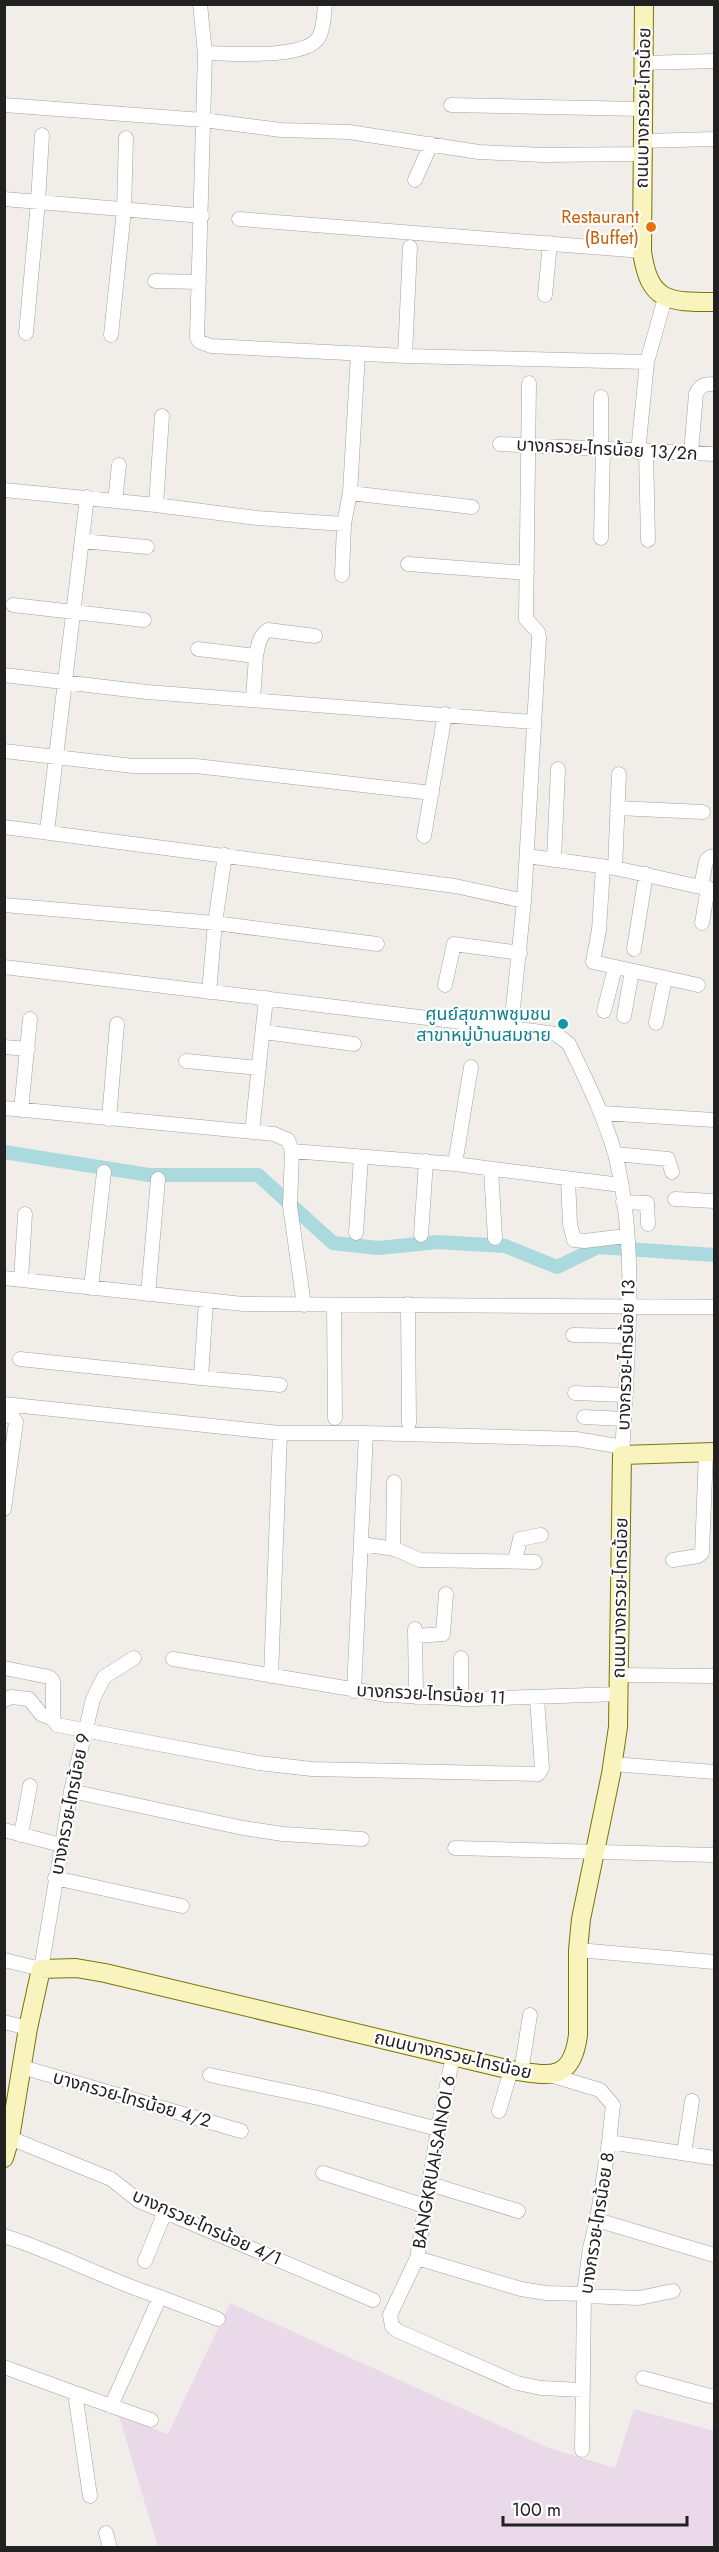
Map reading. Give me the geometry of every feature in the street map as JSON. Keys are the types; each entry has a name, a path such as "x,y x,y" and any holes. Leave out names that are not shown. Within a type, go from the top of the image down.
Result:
{"main road":[{"name":"ถนนบางกรวย-ไทรน้อย","path":"644,4 642,251 648,280 657,293 665,298"},
{"path":"665,298 686,302 714,302"},
{"name":"ถนนบางกรวย-ไทรน้อย","path":"41,1969 75,1968 105,1973 516,2071 550,2075 568,2067 576,2048 581,1919 614,1764 619,1694 623,1444"},
{"path":"623,1444 710,1452"},
{"path":"6,2151 41,1969"}],"street":[{"path":"200,4 206,53 197,338 204,344 405,356 647,362"},
{"path":"206,53 280,52 312,45 322,30 325,4"},
{"path":"642,63 714,61"},
{"path":"4,105 203,120 281,130 349,132 457,150 543,155 643,148 714,139"},
{"path":"451,105 642,109"},
{"path":"26,333 42,135"},
{"path":"111,334 124,210 126,138"},
{"path":"415,180 431,144"},
{"path":"4,199 202,216"},
{"path":"239,219 642,251"},
{"path":"545,295 549,243"},
{"path":"405,356 410,247"},
{"path":"155,281 199,282"},
{"path":"648,540 642,452 647,362 665,298"},
{"path":"342,575 344,524 350,493 358,353"},
{"path":"4,968 511,1028 524,901 538,632 526,612 529,383"},
{"path":"691,453 696,394 699,387 714,384"},
{"path":"601,397 601,538"},
{"path":"156,505 162,416"},
{"name":"บางกรวย-ไทรน้อย 13/2ก","path":"500,444 714,454"},
{"path":"115,501 119,465"},
{"path":"4,490 87,497 257,518 344,524"},
{"path":"350,493 472,507"},
{"path":"47,832 87,497"},
{"path":"82,541 147,547"},
{"path":"408,564 527,573"},
{"path":"13,605 144,620"},
{"path":"253,699 256,656 263,633 268,630 315,636"},
{"path":"198,649 256,656"},
{"path":"4,675 147,692 533,722"},
{"path":"424,836 445,714"},
{"path":"4,751 133,766 196,766 432,793"},
{"path":"554,860 558,769"},
{"path":"619,774 609,868 593,960 596,964 698,984"},
{"path":"617,808 703,812"},
{"path":"4,827 455,886 524,901"},
{"path":"209,992 215,923 225,855"},
{"path":"527,856 646,874 708,888"},
{"path":"702,923 708,888 706,861 714,857"},
{"path":"634,949 646,874"},
{"path":"4,905 215,923 377,944"},
{"path":"445,985 454,944 520,953"},
{"path":"604,1011 615,968"},
{"path":"624,1016 632,971"},
{"path":"656,1023 665,978"},
{"path":"252,1132 266,998"},
{"path":"21,1110 30,1019"},
{"path":"109,1119 117,1023"},
{"name":"บางกรวย-ไทรน้อย 13","path":"511,1028 556,1035 569,1044 602,1113 615,1154 621,1185 627,1245 628,1305 623,1444"},
{"path":"264,1032 354,1044"},
{"path":"4,1047 28,1049"},
{"path":"186,1061 259,1068"},
{"path":"455,1164 471,1067"},
{"path":"4,1108 283,1136 288,1140 292,1151 290,1206 304,1305"},
{"path":"602,1113 714,1119"},
{"path":"292,1151 426,1161 621,1185"},
{"path":"615,1154 668,1159 672,1172"},
{"path":"356,1233 362,1157"},
{"path":"421,1235 426,1161"},
{"path":"491,1169 495,1238"},
{"path":"91,1288 104,1172"},
{"path":"148,1294 158,1179"},
{"path":"568,1179 570,1224 574,1240 627,1245"},
{"path":"675,1199 714,1201"},
{"path":"623,1202 646,1203 648,1224"},
{"path":"21,1280 25,1214"},
{"path":"4,1278 243,1304 714,1307"},
{"path":"201,1378 206,1301"},
{"path":"408,1304 409,1423"},
{"path":"334,1305 336,1418"},
{"path":"573,1335 627,1336"},
{"path":"20,1359 280,1385"},
{"path":"575,1393 625,1395"},
{"path":"4,1404 280,1433 576,1439 623,1444"},
{"path":"4,1415 13,1417 16,1422 4,1509"},
{"path":"584,1418 624,1419"},
{"path":"271,1676 280,1433"},
{"path":"354,1691 366,1433"},
{"path":"673,1560 698,1556 702,1553 710,1452"},
{"path":"393,1549 394,1482"},
{"path":"516,1561 520,1539 541,1535"},
{"path":"361,1544 393,1549 420,1560 535,1562"},
{"path":"416,1697 416,1632 443,1634 446,1594"},
{"name":"บางกรวย-ไทรน้อย 9","path":"41,1969 55,1878 84,1730 99,1684 111,1672 134,1658"},
{"path":"461,1658 461,1699"},
{"name":"บางกรวย-ไทรน้อย 11","path":"173,1659 354,1691 416,1697 537,1699 619,1694"},
{"path":"4,1668 49,1677 53,1681 53,1719 57,1725 259,1763 312,1769 533,1775 541,1772 542,1768 537,1699"},
{"path":"619,1675 714,1676"},
{"path":"4,1700 11,1697 29,1699 41,1714 53,1719"},
{"path":"614,1764 714,1772"},
{"path":"21,1834 30,1786"},
{"path":"71,1791 243,1828 283,1834 362,1839"},
{"path":"4,1830 61,1845"},
{"path":"455,1848 714,1855"},
{"path":"55,1878 182,1906"},
{"path":"578,1950 714,1962"},
{"path":"4,1960 41,1969"},
{"path":"499,2111 516,2071 531,2015"},
{"path":"4,2022 28,2028"},
{"name":"BANGKRUAI-SAINOI 6","path":"453,2056 438,2129 417,2258 390,2315 392,2326 398,2331 517,2383 541,2388 583,2390"},
{"name":"บางกรวย-ไทรน้อย 4/2","path":"22,2067 241,2131"},
{"path":"210,2075 323,2099 438,2129"},
{"name":"บางกรวย-ไทรน้อย 8","path":"550,2075 600,2090 610,2098 613,2105 584,2295 582,2450"},
{"path":"684,2152 692,2101"},
{"path":"609,2142 714,2158"},
{"name":"บางกรวย-ไทรน้อย 4/1","path":"6,2151 111,2179 139,2201 373,2300"},
{"path":"323,2173 425,2206"},
{"path":"430,2184 518,2211"},
{"path":"146,2261 165,2212"},
{"path":"597,2220 714,2255"},
{"path":"4,2236 45,2249 122,2284 218,2319"},
{"path":"417,2258 521,2289 540,2292 639,2298 673,2290"},
{"path":"111,2406 160,2297"},
{"path":"4,2367 151,2420"},
{"path":"643,2378 714,2397"},
{"path":"75,2393 90,2496"},
{"path":"106,2533 110,2547"}],"shaded area":[{"path":"230,2303 549,2448 615,2468 634,2409 714,2431 714,2547 158,2547 119,2416 168,2434"}],"waterway":[{"path":"4,1152 149,1175 258,1175 333,1243 378,1248 438,1242 505,1246 557,1267 598,1247 714,1255"}],"place":[{"name":"Restaurant (Buffet)","path":"651,227"},
{"name":"ศูนย์สุขภาพชุมชน สาขาหมู่บ้านสมชาย","path":"563,1024"}]}
